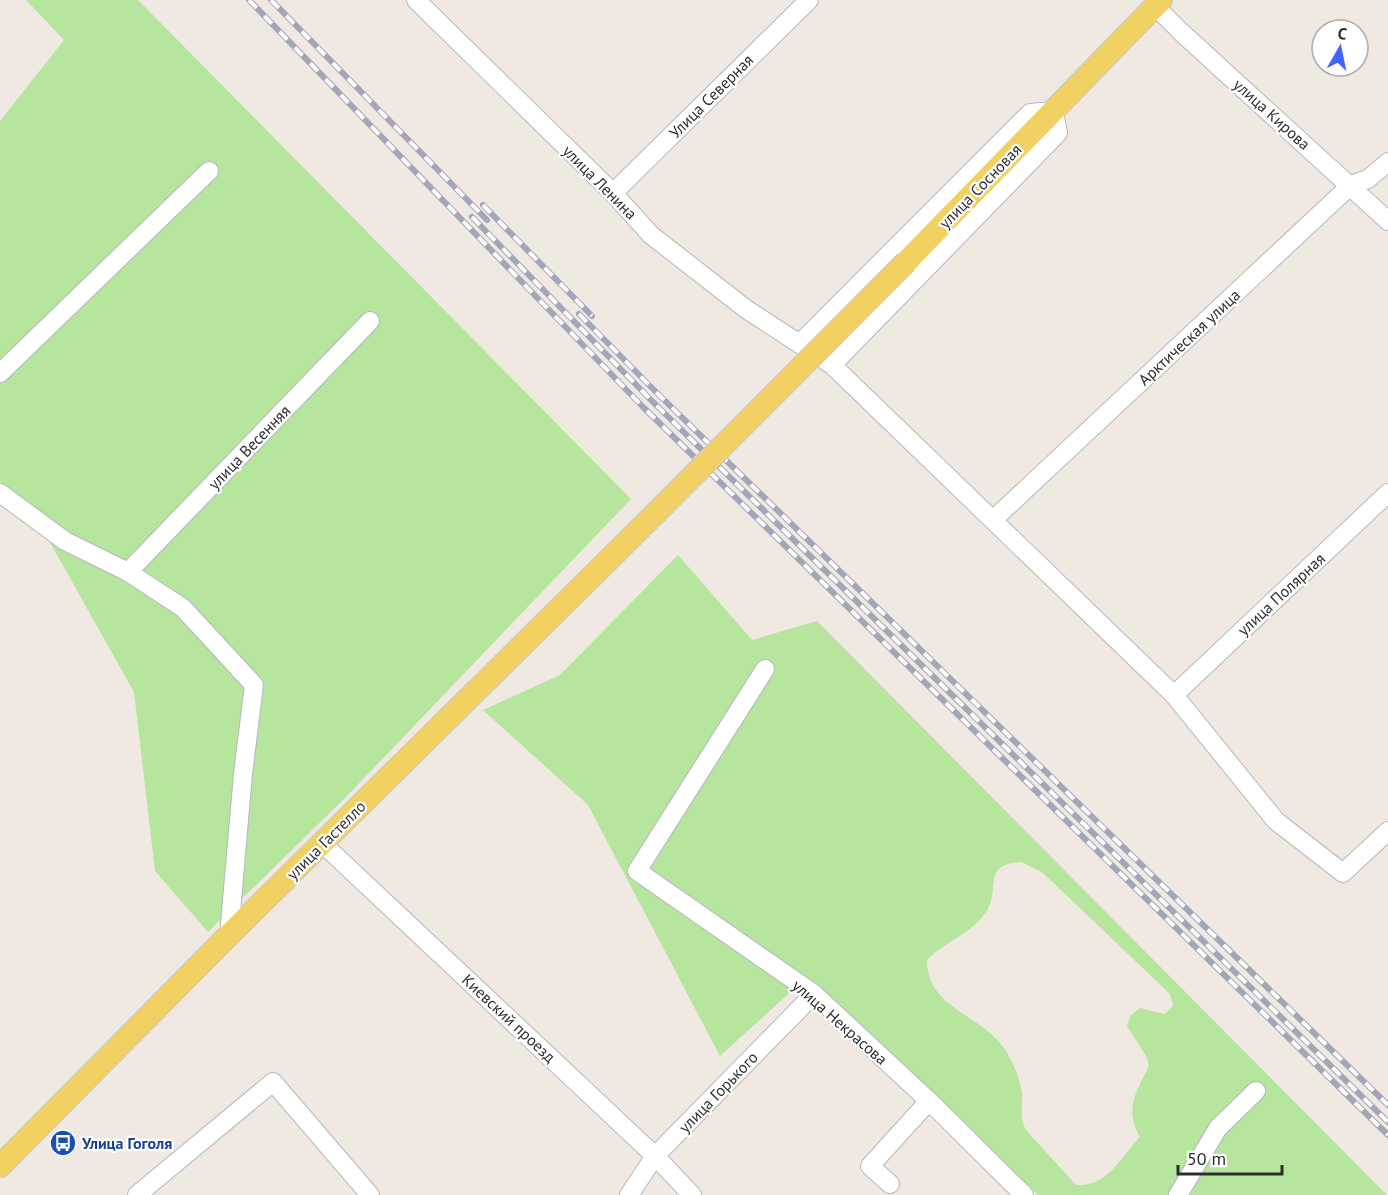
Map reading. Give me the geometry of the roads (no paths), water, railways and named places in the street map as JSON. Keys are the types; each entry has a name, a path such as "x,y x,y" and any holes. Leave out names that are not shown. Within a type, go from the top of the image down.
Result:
{"main road":[{"name":"улица Сосновая","path":"654,515 906,262 1157,2"},
{"name":"улица Гастелло","path":"0,1166 230,934 654,515"}],"street":[{"name":"улица Ленина","path":"416,0 614,193 651,235 746,309 832,365 994,519 1174,695 1276,821 1343,873 1388,831"},
{"name":"Улица Северная","path":"614,193 807,1"},
{"name":"улица Кирова","path":"1157,2 1388,221"},
{"path":"800,343 1030,113 1054,111 1058,133 832,365"},
{"name":"Арктическая улица","path":"994,519 1351,185 1368,179 1388,162"},
{"path":"0,373 209,171"},
{"name":"улица Весенняя","path":"128,572 370,321"},
{"path":"0,493 65,541 128,572 183,608 254,685 243,774 230,934"},
{"name":"улица Полярная","path":"1174,695 1388,493"},
{"name":"улица Некрасова","path":"765,669 638,871 814,994 929,1101 1024,1195"},
{"name":"Киевский проезд","path":"323,844 655,1156 692,1195"},
{"name":"улица Горького","path":"629,1195 655,1156 814,994"},
{"path":"137,1195 273,1083 370,1195"},
{"path":"1178,1195 1218,1128 1256,1091"},
{"path":"890,1184 870,1166 929,1101"}],"railway":[{"path":"249,0 643,407 1388,1135"},
{"path":"271,0 487,220"},
{"path":"483,205 592,316"},
{"path":"472,217 651,400 1388,1122"},
{"path":"579,314 658,394 1388,1105"}],"place":[{"name":"Улица Гоголя","path":"63,1143"}]}
